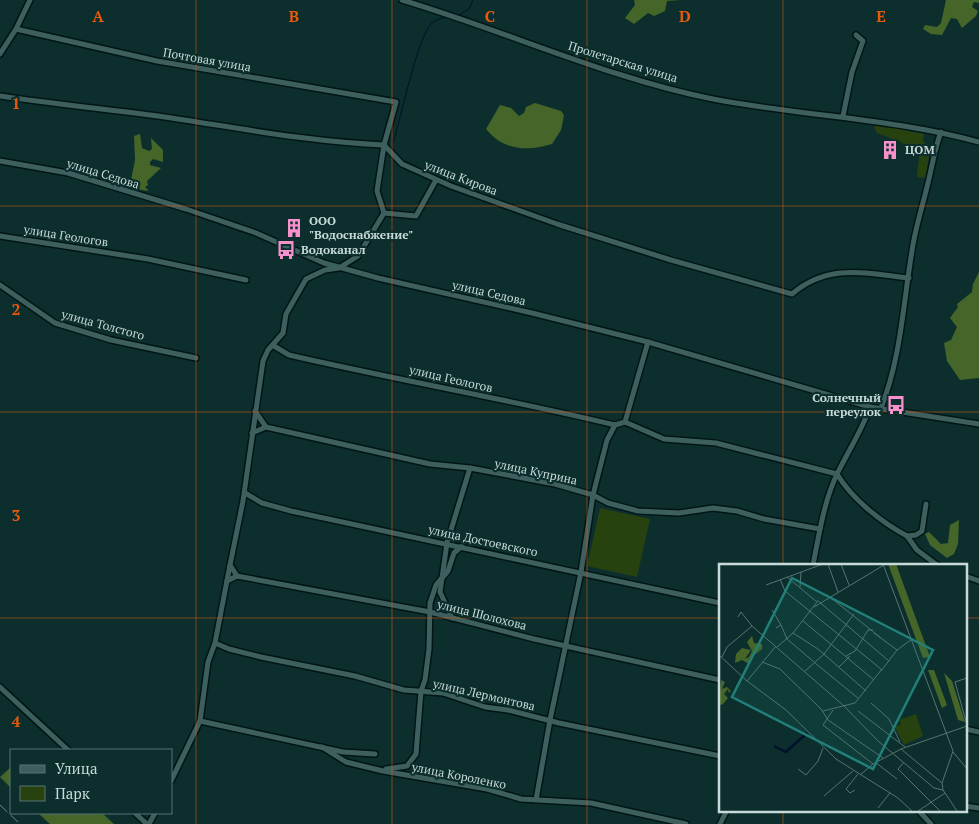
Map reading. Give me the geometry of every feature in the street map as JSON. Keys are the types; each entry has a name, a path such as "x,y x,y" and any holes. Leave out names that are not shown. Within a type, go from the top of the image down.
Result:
{"street":[{"path":"0,54 3,45 16,29 30,0"},
{"name":"Пролетарская улица","path":"402,0 644,82 713,99 843,116 941,132 979,142"},
{"name":"Почтовая улица","path":"16,29 157,61 396,102 384,145"},
{"path":"843,116 852,72 863,41 856,35"},
{"path":"0,96 159,116 241,130 355,144 384,145 377,191 384,213 358,256 339,268 324,270 306,279 286,314 283,332 274,346 268,350 263,361 244,493 215,643 208,662 200,721 172,779"},
{"path":"881,408 888,389 900,339 912,250 928,186 933,151 941,132"},
{"name":"улица Кирова","path":"384,145 402,164 436,180 557,224 671,260 792,294 811,279 834,273 854,272 909,278"},
{"name":"улица Седова","path":"0,161 68,174 186,209 256,233 339,268 648,342 870,407 979,424"},
{"path":"384,213 416,216 436,180"},
{"name":"улица Геологов","path":"0,236 197,268 246,280"},
{"path":"324,263 327,266 324,270"},
{"name":"улица Толстого","path":"0,285 55,323 111,340 196,358"},
{"path":"625,422 648,342"},
{"name":"улица Геологов","path":"274,346 289,355 461,390 505,402 550,409 615,425"},
{"path":"814,564 820,529 837,474 863,429 870,407"},
{"path":"252,433 266,427 255,411"},
{"path":"536,800 565,644 581,572 593,495 607,440 615,425 625,422 664,438 716,443 837,474 843,484 867,507 907,536 917,550 935,564"},
{"name":"улица Куприна","path":"266,427 430,464 470,468 555,484 593,495 608,503 638,510 679,513 713,508 737,511 764,519 820,529"},
{"path":"452,618 440,592 441,577 447,543 470,468"},
{"name":"улица Достоевского","path":"244,493 262,503 281,508 719,603"},
{"path":"907,536 916,535 922,531 926,504"},
{"path":"370,767 388,769 407,766 416,754 421,691 426,672 433,594 441,577 448,571 454,553 462,546"},
{"path":"227,581 237,576 230,565"},
{"name":"улица Шолохова","path":"237,576 430,612 534,639 565,644 719,680"},
{"path":"966,576 979,581"},
{"name":"улица Лермонтова","path":"215,643 230,650 355,676 404,690 443,693 485,707 719,756"},
{"path":"0,687 67,749"},
{"name":"улица Короленко","path":"200,721 343,752 375,754"},
{"path":"966,729 979,732"},
{"name":"улица Короленко","path":"322,746 346,762 499,791 521,799 591,803 686,824"},
{"path":"966,806 979,808"},
{"path":"720,824 726,812"},
{"path":"920,812 931,824"},
{"path":"136,814 148,824"}],"green space":[{"path":"634,0 681,0 667,1 665,11 654,16 648,13 634,24 625,18 635,5"},
{"path":"946,0 979,0 979,3 974,2 972,7 978,11 976,16 962,28 957,19 951,18 942,35 931,34 923,29 925,25 937,27 941,23"},
{"path":"535,103 561,111 564,115 561,130 552,144 533,148 507,145 486,129 500,105 511,108 519,116 524,113 526,107"},
{"path":"875,124 924,134 923,140 927,147 930,148 926,178 917,177 919,157 901,142 877,133 874,127"},
{"path":"140,134 142,148 149,151 152,149 151,138 163,150 163,162 153,159 150,162 150,165 161,168 147,181 148,185 145,187 149,191 135,189 130,185 135,160 134,136"},
{"path":"979,272 979,378 960,380 947,361 944,343 951,340 957,327 950,318 958,307 957,304 972,292 973,284"},
{"path":"600,508 650,519 637,577 587,566"},
{"path":"959,520 958,544 954,554 947,558 930,545 925,534 929,532 941,544 948,543 950,525"},
{"path":"10,768 10,787 0,777"},
{"path":"39,814 103,814 114,824 50,824"}],"waterway":[{"path":"457,16 469,9 473,0"},
{"path":"393,143 420,46 431,24 442,18 449,17"}],"railway":[{"path":"0,805 20,824"}],"place":[{"name":"ЦОМ","path":"890,150"},
{"name":"ООО \"Водоснабжение\"","path":"294,228"},
{"name":"Водоканал","path":"286,250"},
{"name":"Солнечный переулок","path":"896,405"}]}
